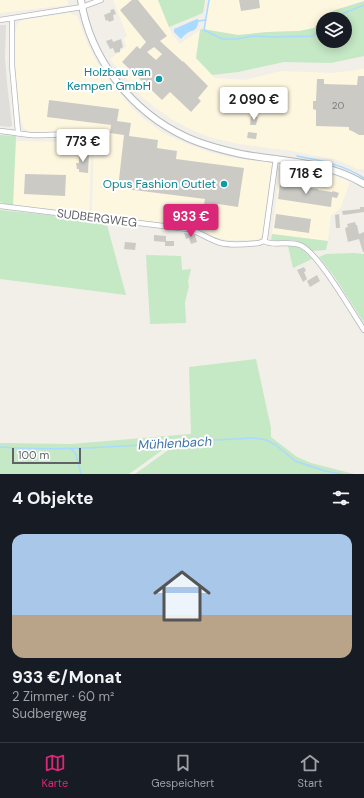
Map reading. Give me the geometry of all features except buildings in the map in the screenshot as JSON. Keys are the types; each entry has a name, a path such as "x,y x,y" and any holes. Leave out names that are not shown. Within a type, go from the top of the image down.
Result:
{"street":[{"path":"0,20 12,19 81,3 101,0"},
{"path":"81,3 93,42 105,64 122,88 148,114 168,128 207,145 242,154 276,158 329,168 352,177 364,184"},
{"path":"12,19 12,66 18,132"},
{"path":"0,131 18,132 31,135 70,136"},
{"path":"264,241 266,238 276,158"},
{"name":"SUDBERGWEG","path":"0,206 188,229 198,232 220,243 227,244 259,243 264,241 269,243 293,243 300,245 308,251 331,279 364,330"}],"shaded area":[{"path":"0,0 68,0 68,5 0,13"},
{"path":"113,0 158,0 171,32 180,44 200,30 196,58 215,78 245,80 282,71 333,73 364,69 364,169 357,169 338,160 292,151 239,144 209,137 173,120 140,95 110,59 126,47 124,38 127,36"},
{"path":"210,0 364,0 331,12 316,12 316,26 314,28 299,31 238,35 205,29"},
{"path":"69,13 77,16 88,45 100,68 133,109 144,119 163,133 209,152 232,158 272,163 262,235 260,238 256,240 228,240 215,237 200,228 92,215 94,134 30,132 26,130 23,127 20,116 17,94 14,60 17,24 22,20"},
{"path":"0,25 6,25 5,58 12,125 10,127 0,126"},
{"path":"16,141 69,142 81,152 91,153 89,214 13,206"},
{"path":"281,164 327,173 350,182 340,209 331,215 328,241 272,234"}],"green space":[{"path":"158,0 205,0 203,13 169,27"},
{"path":"364,1 364,56 331,63 284,62 238,72 212,75 196,58 200,30 202,29 238,35 299,31 314,28 316,26 316,48 352,48 352,12 331,12"},
{"path":"0,135 16,136 13,206 0,202"},
{"path":"0,210 106,221 126,295 0,279"},
{"path":"272,234 328,241 326,250 312,251 302,243 293,240 271,241"},
{"path":"288,246 302,249 312,259 293,268"},
{"path":"326,254 364,254 364,323 334,276 319,257"},
{"path":"146,255 181,256 182,270 191,269 185,302 186,323 150,324"},
{"path":"256,359 271,428 271,437 297,457 311,463 354,474 135,474 174,446 168,446 129,474 0,474 0,443 71,444 191,434 189,367"}],"water":[{"path":"197,19 199,20 196,29 186,34 181,39 174,32 174,29"}],"waterway":[{"path":"209,0 204,30 222,39 236,39 253,36 313,36 316,33"},
{"path":"346,12 364,5"},
{"path":"199,21 205,20"},
{"path":"297,156 340,166 364,178"},
{"name":"Mühlenbach","path":"0,447 64,449 96,448 255,438 266,440 276,445 295,461 325,471 342,474"},
{"path":"70,448 76,454 81,474"}],"place":[{"name":"Holzbau van Kempen GmbH","path":"159,79"},
{"name":"Opus Fashion Outlet","path":"224,184"}]}
